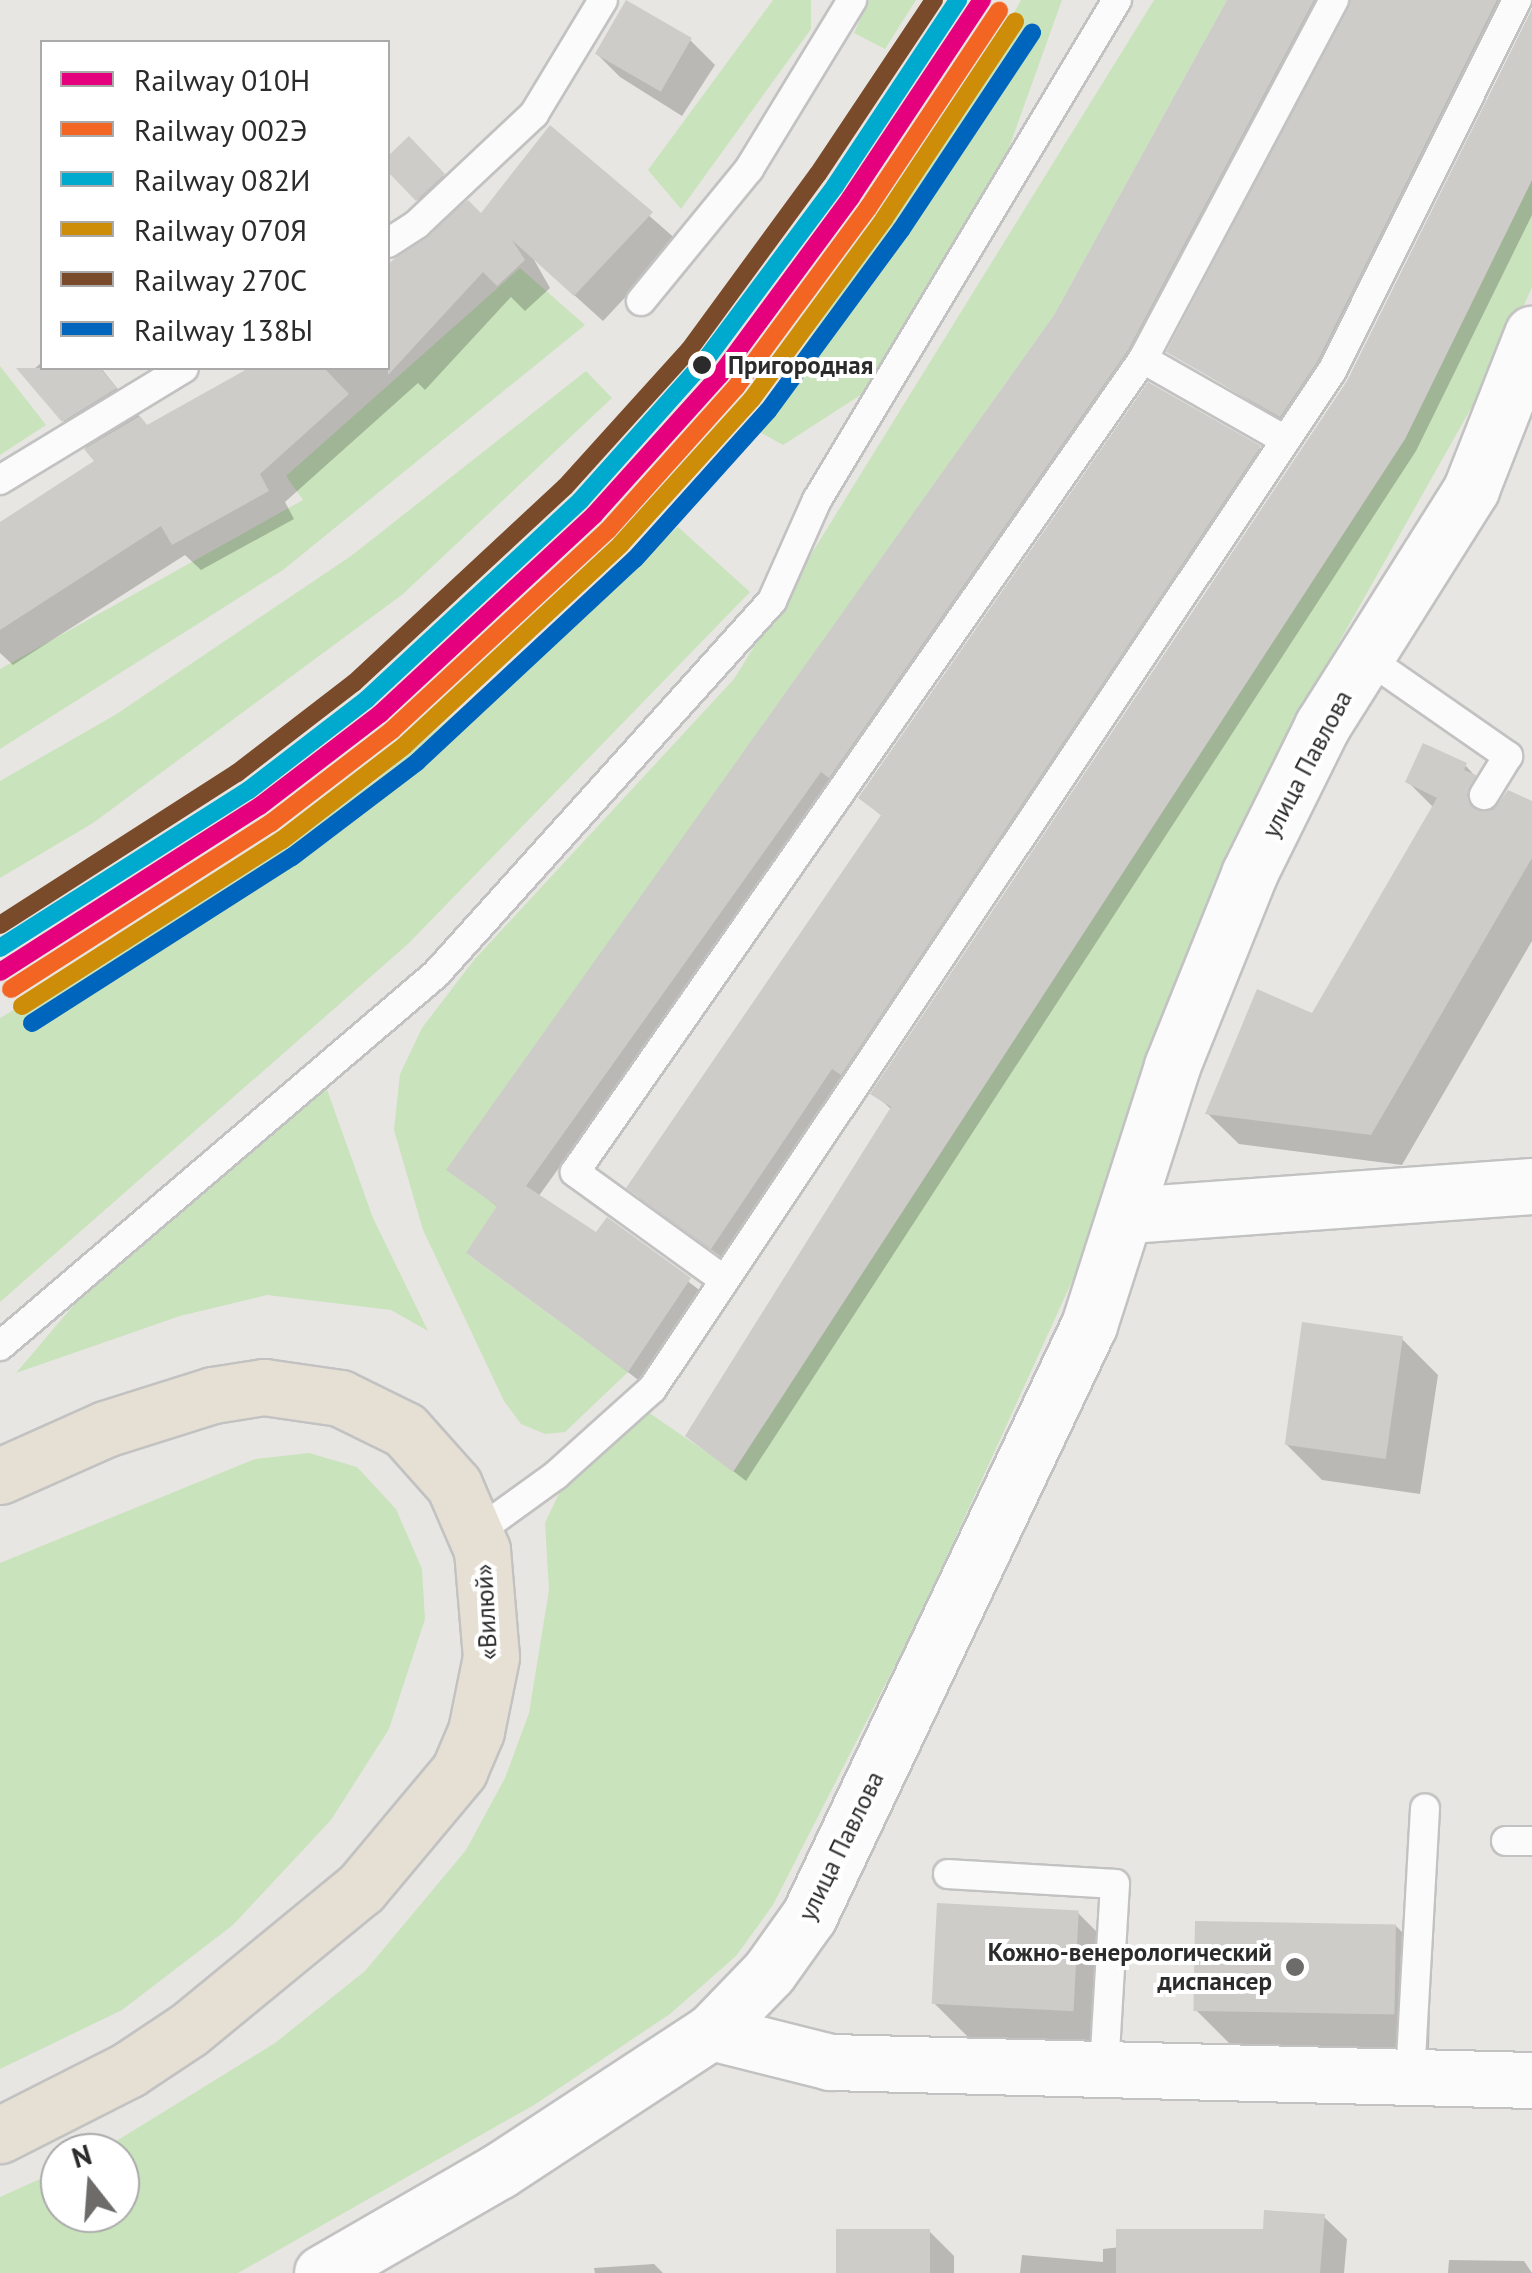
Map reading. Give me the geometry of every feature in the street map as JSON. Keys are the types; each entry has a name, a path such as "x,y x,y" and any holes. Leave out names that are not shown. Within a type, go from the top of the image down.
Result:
{"highway":[{"name":"«Вилюй»","path":"0,1476 159,1409 264,1387 303,1388 374,1412 404,1430 454,1485 476,1533 491,1621 486,1692 459,1771 433,1807 361,1888 188,2030 113,2078 0,2135"}],"street":[{"name":"улица Павлова","path":"322,2273 499,2171 711,2032 770,1972 809,1916 1089,1325 1128,1215 1172,1066 1248,874 1322,726 1471,489 1532,334"},
{"path":"1128,1215 1532,1186"},
{"path":"711,2032 830,2062 1532,2080"}],"lane":[{"path":"390,242 418,224 534,114 603,0"},
{"path":"641,301 749,169 852,0"},
{"path":"0,1346 436,974 772,601 817,500 1117,0"},
{"path":"724,1280 575,1172 1143,360 1334,0"},
{"path":"476,1533 556,1475 652,1389 1332,371 1517,0"},
{"path":"1143,360 1286,440"},
{"path":"0,480 181,370"},
{"path":"1367,658 1508,756 1484,795"},
{"path":"1410,2077 1425,1808"},
{"path":"948,1874 1116,1884 1104,2069"}],"green space":[{"path":"773,0 811,0 811,29 681,209 648,170"},
{"path":"869,0 916,0 885,49 854,33"},
{"path":"1021,0 1062,0 992,195 873,387 783,445 749,426 941,146"},
{"path":"1154,0 1227,0 1054,315 447,1170 497,1206 467,1254 628,1372 565,1432 545,1434 521,1424 504,1401 423,1230 394,1130 400,1074 422,1028 474,960 734,679"},
{"path":"1532,180 1532,287 1505,348 1319,678 1129,1156 916,1624 773,1905 736,1956 670,2014 534,2105 238,2273 0,2273 0,2197 40,2179 40,2233 140,2233 140,2133 129,2133 275,2043 365,1971 466,1850 505,1778 529,1713 549,1590 545,1523 562,1487 645,1410 734,1471 1405,439"},
{"path":"520,268 585,325 283,570 0,749 0,669 303,500 286,476"},
{"path":"0,366 46,425 0,455"},
{"path":"586,371 612,398 403,594 93,823 0,878 0,781 115,715 351,556"},
{"path":"678,527 750,592 408,944 0,1302 0,1018 195,903 375,781"},
{"path":"321,1073 373,1218 428,1331 391,1310 267,1295 180,1316 16,1373 95,1280"},
{"path":"309,1453 357,1467 396,1509 422,1569 425,1619 389,1729 331,1820 233,1925 122,2010 0,2069 0,1563 255,1459"}],"building":[{"path":"626,0 692,38 661,92 595,54"},
{"path":"1227,0 1314,0 1128,350 829,778 821,772 526,1186 596,1232 607,1217 691,1278 628,1372 466,1253 497,1206 446,1170 1054,315"},
{"path":"1351,0 1497,0 1317,362 1280,417 1166,352"},
{"path":"1532,9 1532,180 1405,439 733,1472 685,1436 891,1107 870,1094 1347,381"},
{"path":"550,125 653,212 574,296 512,240 525,260 497,286 483,272 388,375 390,262 468,200 481,213"},
{"path":"409,136 445,174 416,201 390,174 390,154"},
{"path":"16,368 102,370 117,388 62,422"},
{"path":"245,370 326,370 349,394 260,474 269,491 172,545 161,526 0,630 0,522 94,461 84,449 140,416 147,425"},
{"path":"1148,382 1261,446 841,1075 832,1069 711,1249 626,1188 881,815 858,798"},
{"path":"1423,743 1467,763 1464,770 1476,775 1467,795 1476,810 1493,810 1508,790 1532,801 1532,858 1371,1135 1205,1114 1257,989 1312,1013 1437,798 1405,782"},
{"path":"1302,1322 1403,1336 1386,1459 1285,1445"},
{"path":"937,1903 1079,1910 1074,2011 932,2004"},
{"name":"Кожно-венерологический диспансер","path":"1195,1921 1396,1925 1394,2014 1193,2011"},
{"path":"1264,2210 1325,2214 1320,2273 1116,2273 1116,2229 1263,2229"},
{"path":"836,2229 930,2229 930,2273 836,2273"}],"rail line":[{"name":"270С","path":"0,925 237,773 354,683 565,487 689,350 818,174 934,0"},
{"name":"082И","path":"0,948 249,790 367,699 580,501 704,362 835,186 958,0"},
{"name":"010Н","path":"0,972 260,806 380,714 594,515 720,375 851,197 982,0"},
{"name":"002Э","path":"11,989 271,823 392,730 608,530 736,387 868,208 999,11"},
{"name":"070Я","path":"22,1006 282,840 404,746 621,544 752,399 884,219 1015,22"},
{"name":"138Ы","path":"32,1023 292,857 417,762 635,559 768,411 901,230 1032,33"}],"place":[{"name":"Пригородная","path":"702,365"},
{"name":"Кожно-венерологический диспансер","path":"1295,1967"}]}
